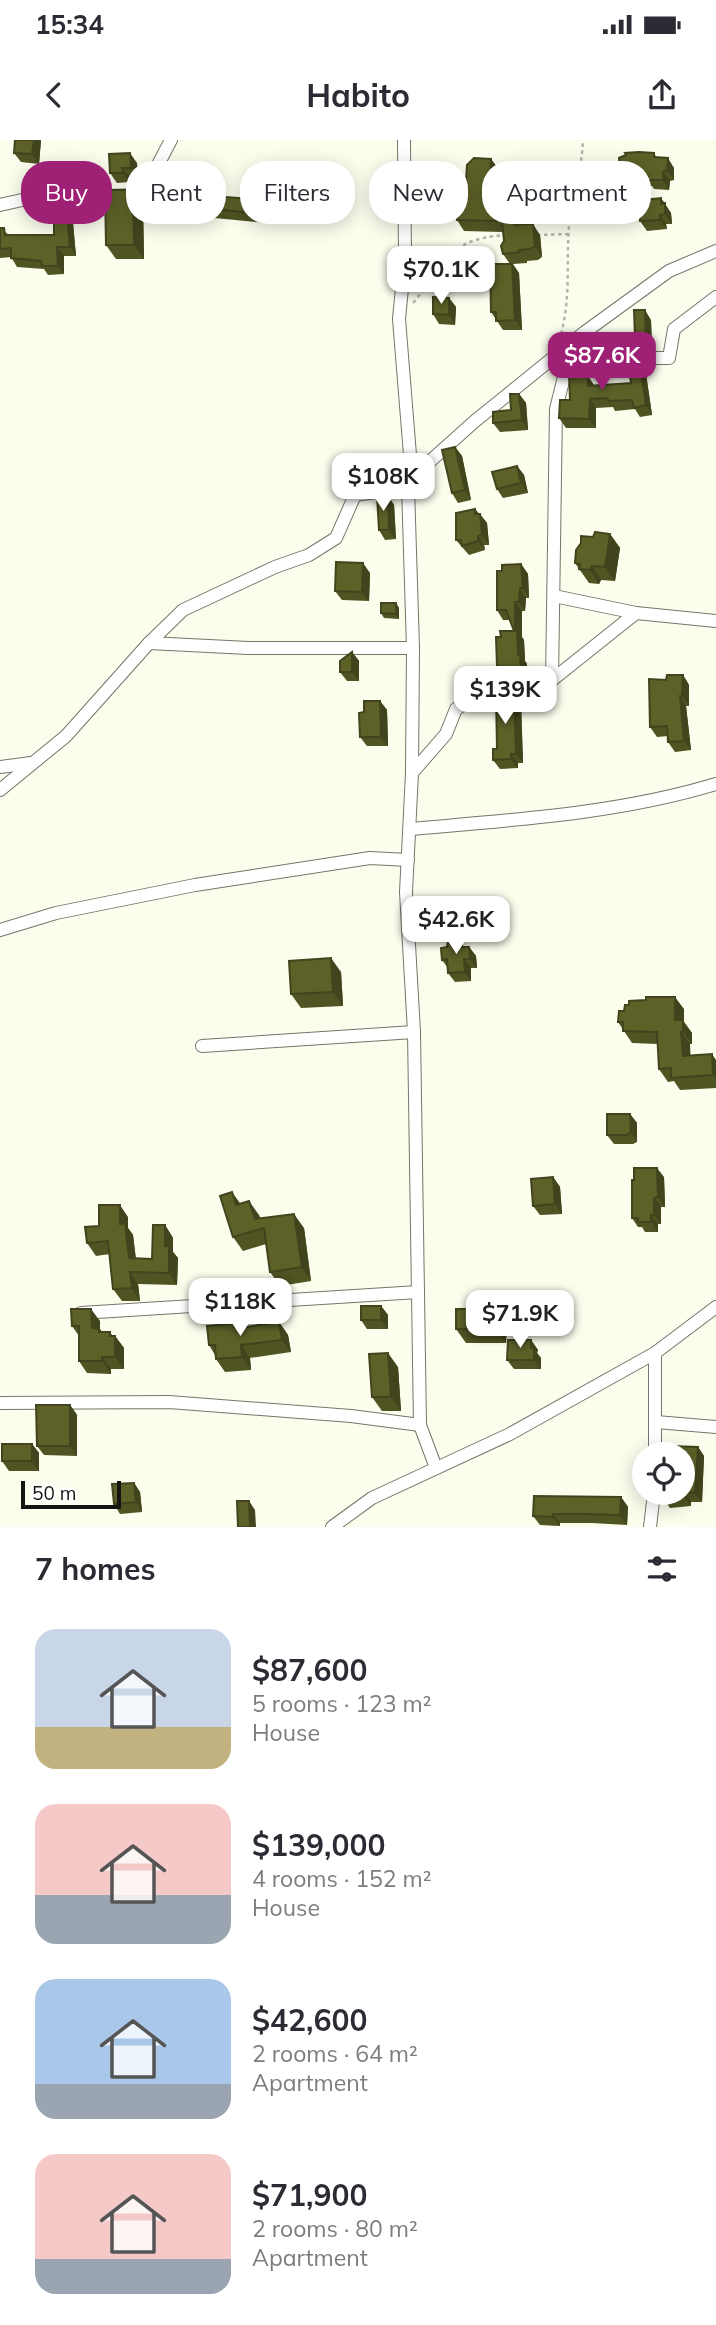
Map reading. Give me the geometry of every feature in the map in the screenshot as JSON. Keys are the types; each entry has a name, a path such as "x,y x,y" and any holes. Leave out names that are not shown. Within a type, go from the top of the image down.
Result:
{"street":[{"path":"0,205 31,198 142,195 171,140"},
{"path":"404,140 405,257 399,319 410,455 408,484 413,648 412,773 406,892 414,1032 419,1424 436,1468"},
{"path":"0,790 66,736 149,643 183,610 275,567 309,555 336,538 355,495 408,484 457,436 576,339 668,271 716,251"},
{"path":"576,339 622,339 641,358 669,358 674,329 716,297"},
{"path":"552,680 556,403 564,377 559,354"},
{"path":"554,596 636,613 716,621"},
{"path":"412,773 446,734 456,709 471,700 524,691 552,680 636,613"},
{"path":"149,643 248,648 413,648"},
{"path":"0,767 31,763"},
{"path":"410,829 583,813 716,784"},
{"path":"0,930 56,913 195,885 370,858 408,860"},
{"path":"202,1046 414,1032"},
{"path":"81,1313 418,1292"},
{"path":"332,1527 372,1498 510,1434 655,1353 716,1307"},
{"path":"655,1353 655,1442"},
{"path":"0,1403 169,1402 419,1424"},
{"path":"656,1422 716,1427"},
{"path":"650,1527 653,1505"}],"path":[{"path":"559,354 568,293 569,234 582,164 583,140"},
{"path":"534,235 569,234"},
{"path":"399,319 446,258 463,244 482,237 512,235"}],"building":[{"path":"15,140 34,140 32,154 14,153"},
{"path":"130,153 131,161 126,161 126,168 122,168 123,173 112,173 109,154"},
{"path":"625,153 654,153 654,157 668,158 663,180 651,180 651,161 619,161"},
{"path":"474,158 491,159 482,161 482,221 468,220 468,164"},
{"path":"112,190 126,190 126,224 134,224 134,245 106,245 106,224 112,224"},
{"path":"226,197 240,198 240,212 226,210"},
{"path":"661,198 661,204 665,203 665,214 660,215 660,220 651,220 651,199"},
{"path":"54,224 68,224 70,247 57,247 58,266 42,266 41,261 11,258 11,248 0,249 0,228 4,228 5,235 54,235"},
{"path":"502,224 533,224 535,246 530,249 503,254 501,246 504,241"},
{"path":"490,264 512,264 515,320 496,321 496,312 491,312"},
{"path":"433,297 449,298 449,315 433,314"},
{"path":"634,310 645,310 646,340 638,340 635,337"},
{"path":"627,355 639,357 646,405 634,408 632,400 590,399 589,419 559,418 560,400 570,400 569,374 581,373 582,377 588,376 588,386 631,383"},
{"path":"510,394 519,394 522,420 493,423 493,412 511,410"},
{"path":"455,447 465,490 452,493 442,450"},
{"path":"517,466 521,483 497,489 492,472"},
{"path":"377,496 388,496 389,530 379,530"},
{"path":"475,509 475,514 480,514 482,535 478,536 478,541 462,546 461,540 456,540 456,513"},
{"path":"595,532 610,534 605,567 579,569 580,564 575,563 581,536 593,537"},
{"path":"336,562 363,563 362,592 335,591"},
{"path":"521,564 523,588 520,588 519,602 515,602 515,631 521,671 500,676 496,637 501,637 500,631 514,631 506,610 497,610 497,571 502,571 502,565"},
{"path":"381,603 396,603 396,614 381,613"},
{"path":"352,652 352,672 340,672 340,661"},
{"path":"667,675 683,675 680,696 684,741 668,742 667,726 650,727 649,679 666,680"},
{"path":"518,690 518,694 514,694 516,754 511,754 511,759 493,760 493,749 497,749 496,694"},
{"path":"364,701 380,701 381,737 360,737 359,713 364,712"},
{"path":"462,940 462,947 469,947 470,959 464,959 465,972 448,973 447,959 442,960 441,948 447,947 448,941"},
{"path":"331,958 333,992 291,994 289,961"},
{"path":"646,997 675,997 675,1020 683,1020 683,1056 712,1054 713,1075 671,1078 671,1068 659,1069 657,1032 623,1031 623,1022 618,1022 619,1011 624,1011 629,1001 646,1000"},
{"path":"607,1114 630,1114 631,1132 627,1135 607,1135"},
{"path":"634,1168 657,1168 658,1197 654,1198 654,1215 651,1215 651,1222 638,1222 638,1218 632,1218"},
{"path":"553,1177 555,1204 533,1206 531,1179"},
{"path":"232,1192 236,1205 249,1201 255,1219 294,1214 302,1267 270,1272 264,1228 233,1237 220,1196"},
{"path":"99,1205 120,1205 120,1224 125,1223 129,1258 152,1259 153,1225 165,1225 165,1246 169,1246 169,1273 130,1272 132,1288 113,1289 108,1241 87,1243 85,1227 99,1226"},
{"path":"361,1306 381,1306 381,1320 361,1320"},
{"path":"71,1309 91,1309 92,1328 99,1329 99,1332 110,1332 110,1336 115,1336 115,1357 102,1357 102,1361 79,1361 79,1326 72,1326"},
{"path":"456,1309 497,1309 496,1329 456,1329"},
{"path":"279,1322 282,1340 241,1345 242,1357 216,1359 215,1345 209,1345 207,1326 240,1323 240,1328"},
{"path":"508,1340 531,1340 534,1360 507,1360"},
{"path":"388,1353 391,1397 372,1397 369,1354"},
{"path":"36,1405 70,1405 70,1446 37,1446"},
{"path":"2,1444 32,1444 32,1461 2,1461"},
{"path":"695,1447 698,1447 695,1493"},
{"path":"134,1483 136,1502 114,1504 112,1484"},
{"path":"534,1496 621,1497 620,1515 533,1516"},
{"path":"237,1501 249,1501 250,1527 238,1527"}]}
